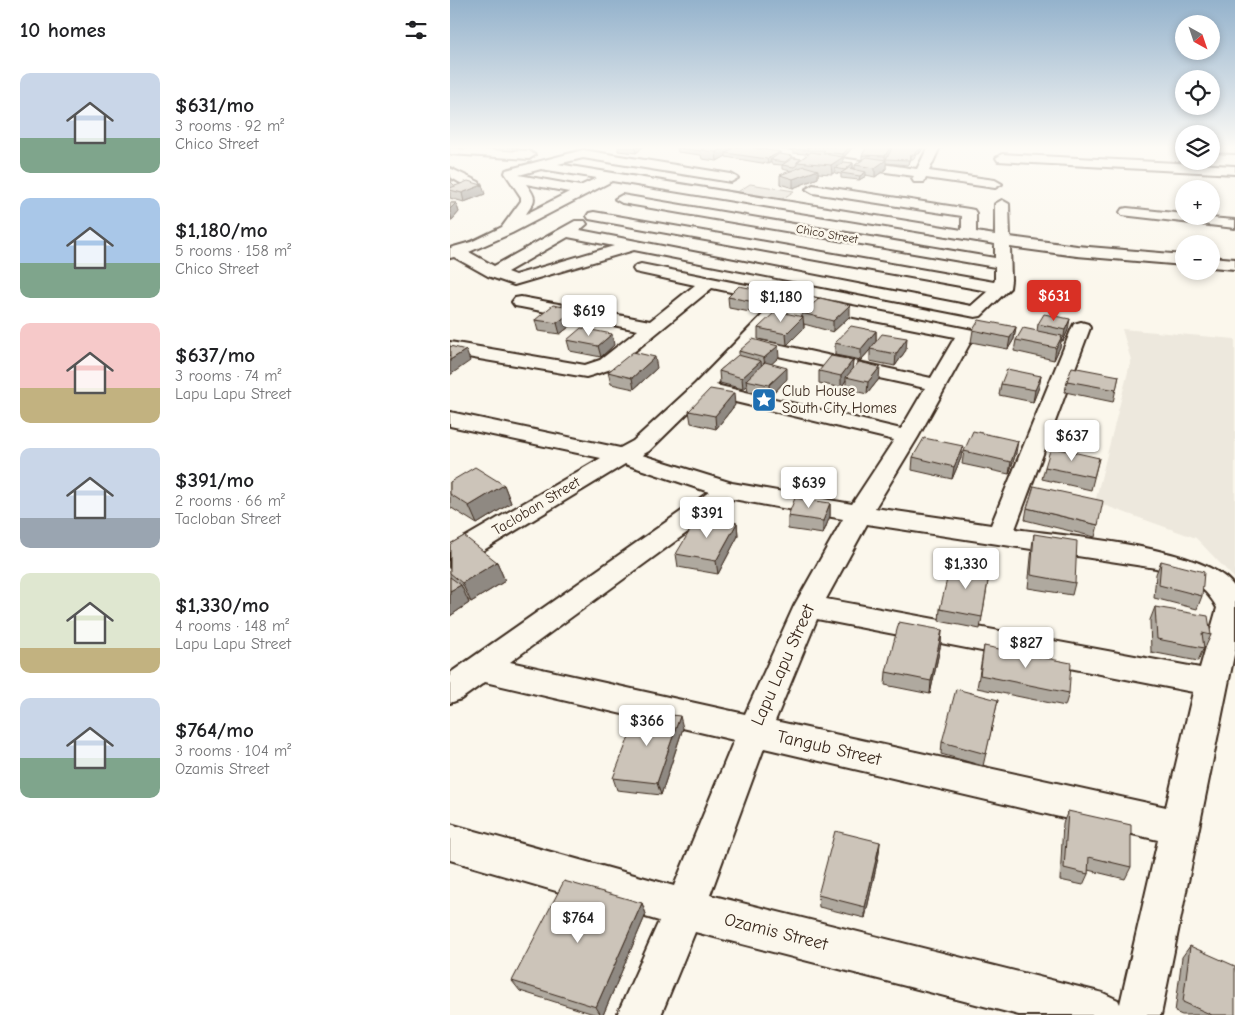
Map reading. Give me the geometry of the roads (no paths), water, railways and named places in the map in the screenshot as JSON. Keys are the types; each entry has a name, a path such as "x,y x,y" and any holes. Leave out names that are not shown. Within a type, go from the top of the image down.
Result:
{"street":[{"path":"507,230 528,201 526,194"},
{"path":"453,252 482,242 576,194"},
{"path":"494,274 631,194"},
{"path":"724,194 1003,241 1078,251 1175,259"},
{"path":"845,194 969,213 969,235"},
{"path":"884,222 902,204 915,194"},
{"path":"565,232 975,312 1001,288 1003,280 1000,194"},
{"name":"Chico Street","path":"622,199 1002,264"},
{"path":"1127,212 1235,224"},
{"path":"759,271 830,213"},
{"path":"594,216 1001,288"},
{"path":"453,252 494,274 514,280 633,246"},
{"path":"1220,263 1235,264"},
{"path":"641,269 788,299"},
{"path":"450,348 586,371 607,364 708,283"},
{"name":"Lapu Lapu Street","path":"639,1015 685,909 754,731 808,606 859,514 907,437 966,334 788,299"},
{"name":"Tacloban Street","path":"450,558 641,446 702,388 788,299"},
{"path":"521,302 653,327"},
{"path":"1000,534 1081,328"},
{"path":"746,343 937,385"},
{"path":"702,388 907,437"},
{"path":"450,419 623,456 729,490 859,514 1158,559 1196,571 1221,588 1231,608 1211,683 1178,828 1139,1015"},
{"path":"450,690 729,490"},
{"path":"808,606 1211,683"},
{"name":"Tangub Street","path":"479,668 1178,828"},
{"name":"Ozamis Street","path":"450,842 685,909 1104,1015"}],"place":[{"name":"Club House South City Homes","path":"764,400"}]}
